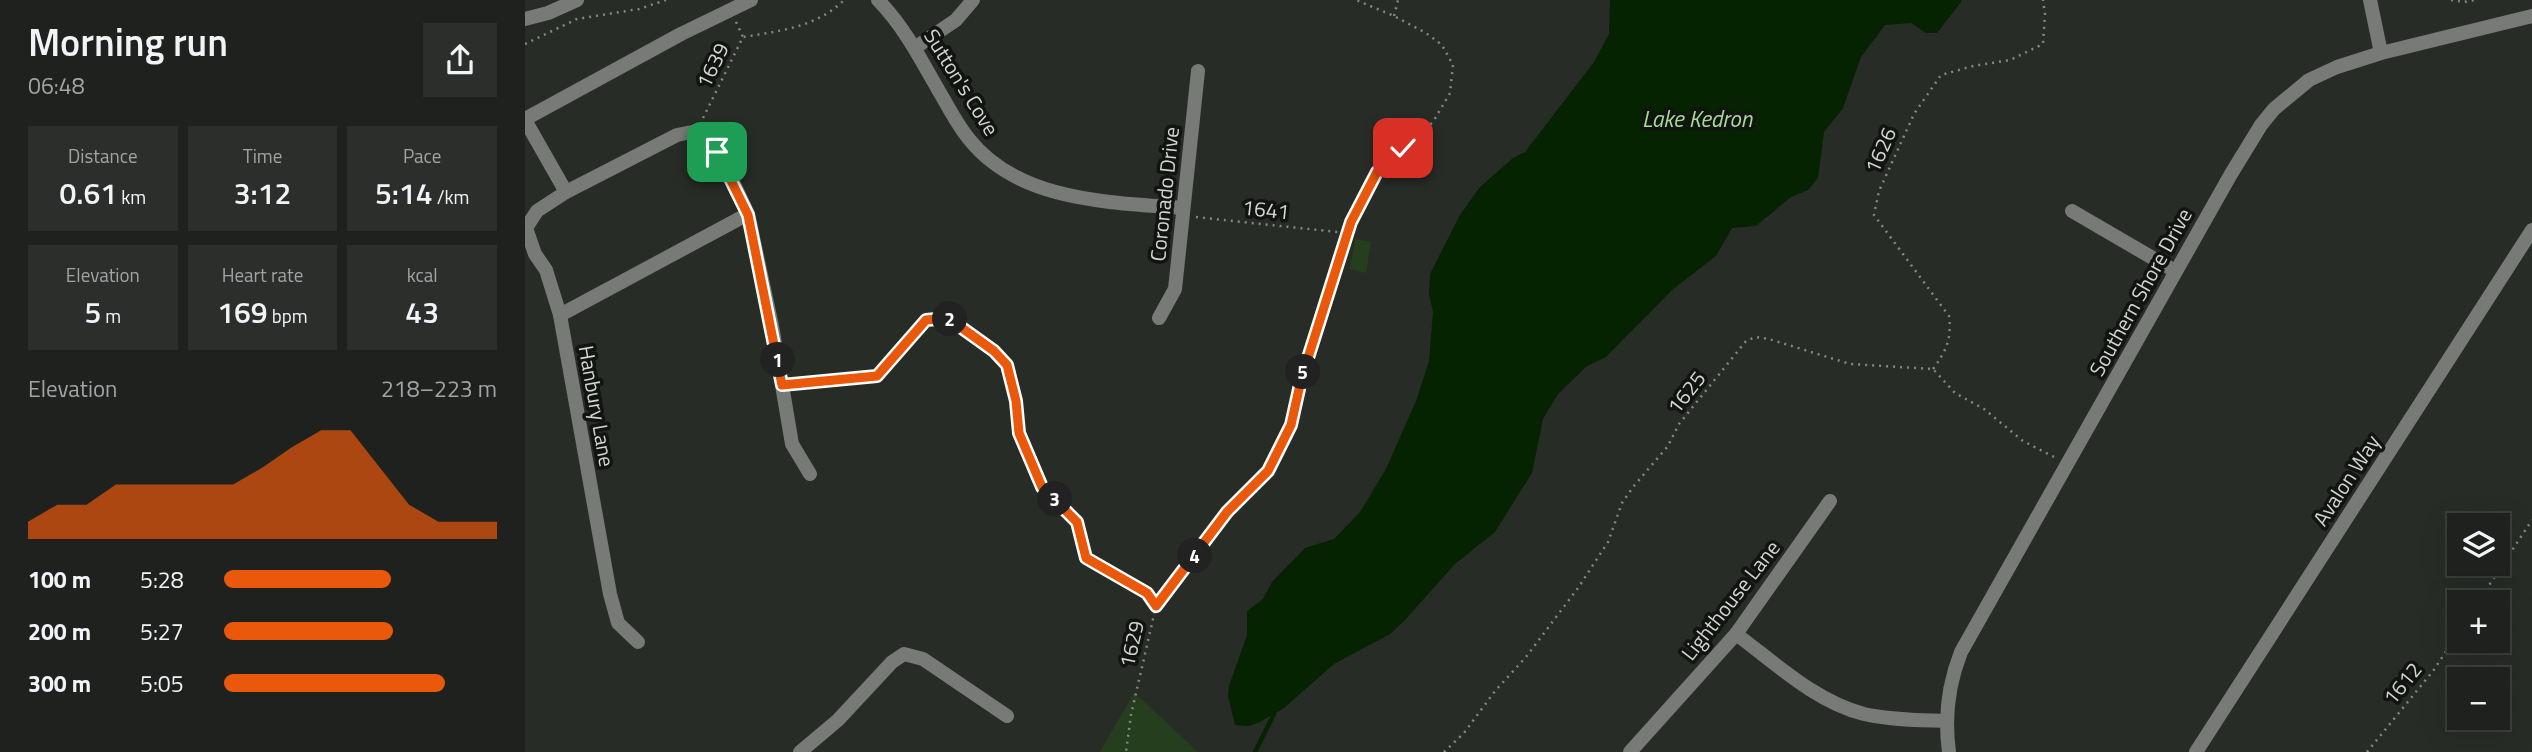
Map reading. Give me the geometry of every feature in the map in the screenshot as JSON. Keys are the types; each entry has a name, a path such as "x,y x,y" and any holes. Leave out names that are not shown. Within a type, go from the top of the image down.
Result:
{"street":[{"path":"525,19 548,13 577,0"},
{"path":"751,0 681,34 525,119 528,136 566,192 677,135 697,131 709,140 748,215 792,444 810,474"},
{"name":"Sutton's Cove","path":"878,0 916,47 969,139 990,161 1018,180 1037,188 1061,194 1182,211"},
{"path":"916,47 956,20 973,0"},
{"path":"2370,0 2381,53"},
{"name":"Southern Shore Drive","path":"1949,752 1945,721 1950,680 1961,652 2175,271 2255,135 2274,109 2309,80 2337,67 2381,53 2532,16"},
{"name":"Coronado Drive","path":"1159,318 1175,289 1198,71"},
{"name":"Hanbury Lane","path":"566,192 537,211 526,228 535,254 546,270 560,315 610,594 618,624 638,642"},
{"path":"2072,211 2175,271"},
{"path":"560,315 748,215"},
{"name":"Avalon Way","path":"2196,752 2532,230"},
{"name":"Lighthouse Lane","path":"1630,752 1736,635 1830,501"},
{"path":"1736,635 1801,682 1838,704 1875,716 1945,721"},
{"path":"800,752 838,720 892,662 904,654 923,660 1007,716"}],"path":[{"path":"525,44 577,19 639,9 666,0"},
{"name":"1639","path":"697,131 743,37 819,20 844,0"},
{"path":"1156,606 1227,512 1268,471 1291,425 1301,380 1347,233 1377,172 1433,122 1450,93 1453,65 1442,45 1394,16 1356,0"},
{"path":"1394,16 1398,0"},
{"name":"1626","path":"1933,369 1948,347 1951,332 1949,316 1874,215 1879,191 1914,114 1941,75 2010,60 2043,44 2043,0"},
{"path":"2452,0 2475,0"},
{"name":"1641","path":"1182,211 1347,233"},
{"name":"1629","path":"782,385 877,376 926,320 948,318 994,351 1007,365 1016,401 1019,433 1042,487 1077,522 1086,558 1147,593 1156,606 1131,715 1126,752"},
{"name":"1625","path":"1444,752 1464,733 1578,588 1608,542 1622,503 1668,446 1679,424 1746,341 1756,337 1769,339 1850,364 1933,369"},
{"path":"1933,369 1955,393 1985,409 2023,441 2067,464"},
{"path":"2486,590 2532,520"},
{"name":"1612","path":"2367,752 2447,650"}],"shaded area":[{"path":"1355,239 1371,242 1366,273 1350,269"},
{"path":"1134,693 1139,697 1198,752 1100,752"}],"water":[{"name":"Lake Kedron","path":"1610,0 1961,2 1937,33 1926,33 1911,23 1885,25 1861,57 1843,108 1824,132 1818,178 1808,190 1791,197 1756,226 1732,228 1716,256 1672,290 1606,357 1587,366 1558,394 1543,419 1532,473 1495,532 1455,564 1390,634 1334,664 1284,708 1249,726 1235,725 1228,696 1229,686 1247,635 1247,611 1263,599 1272,582 1305,548 1334,539 1360,512 1386,469 1416,401 1429,361 1433,312 1429,294 1430,274 1460,215 1479,188 1513,158 1525,152 1594,62 1609,34"}],"waterway":[{"path":"1255,752 1274,714"}],"route":[{"path":"717,152 748,215 762,273 782,385 809,380 877,376 926,320 948,318 994,351 1007,365 1016,401 1019,433 1042,487 1077,522 1086,558 1147,593 1156,606 1227,512 1268,471 1291,425 1316,328 1351,222 1377,172 1403,148"}]}
